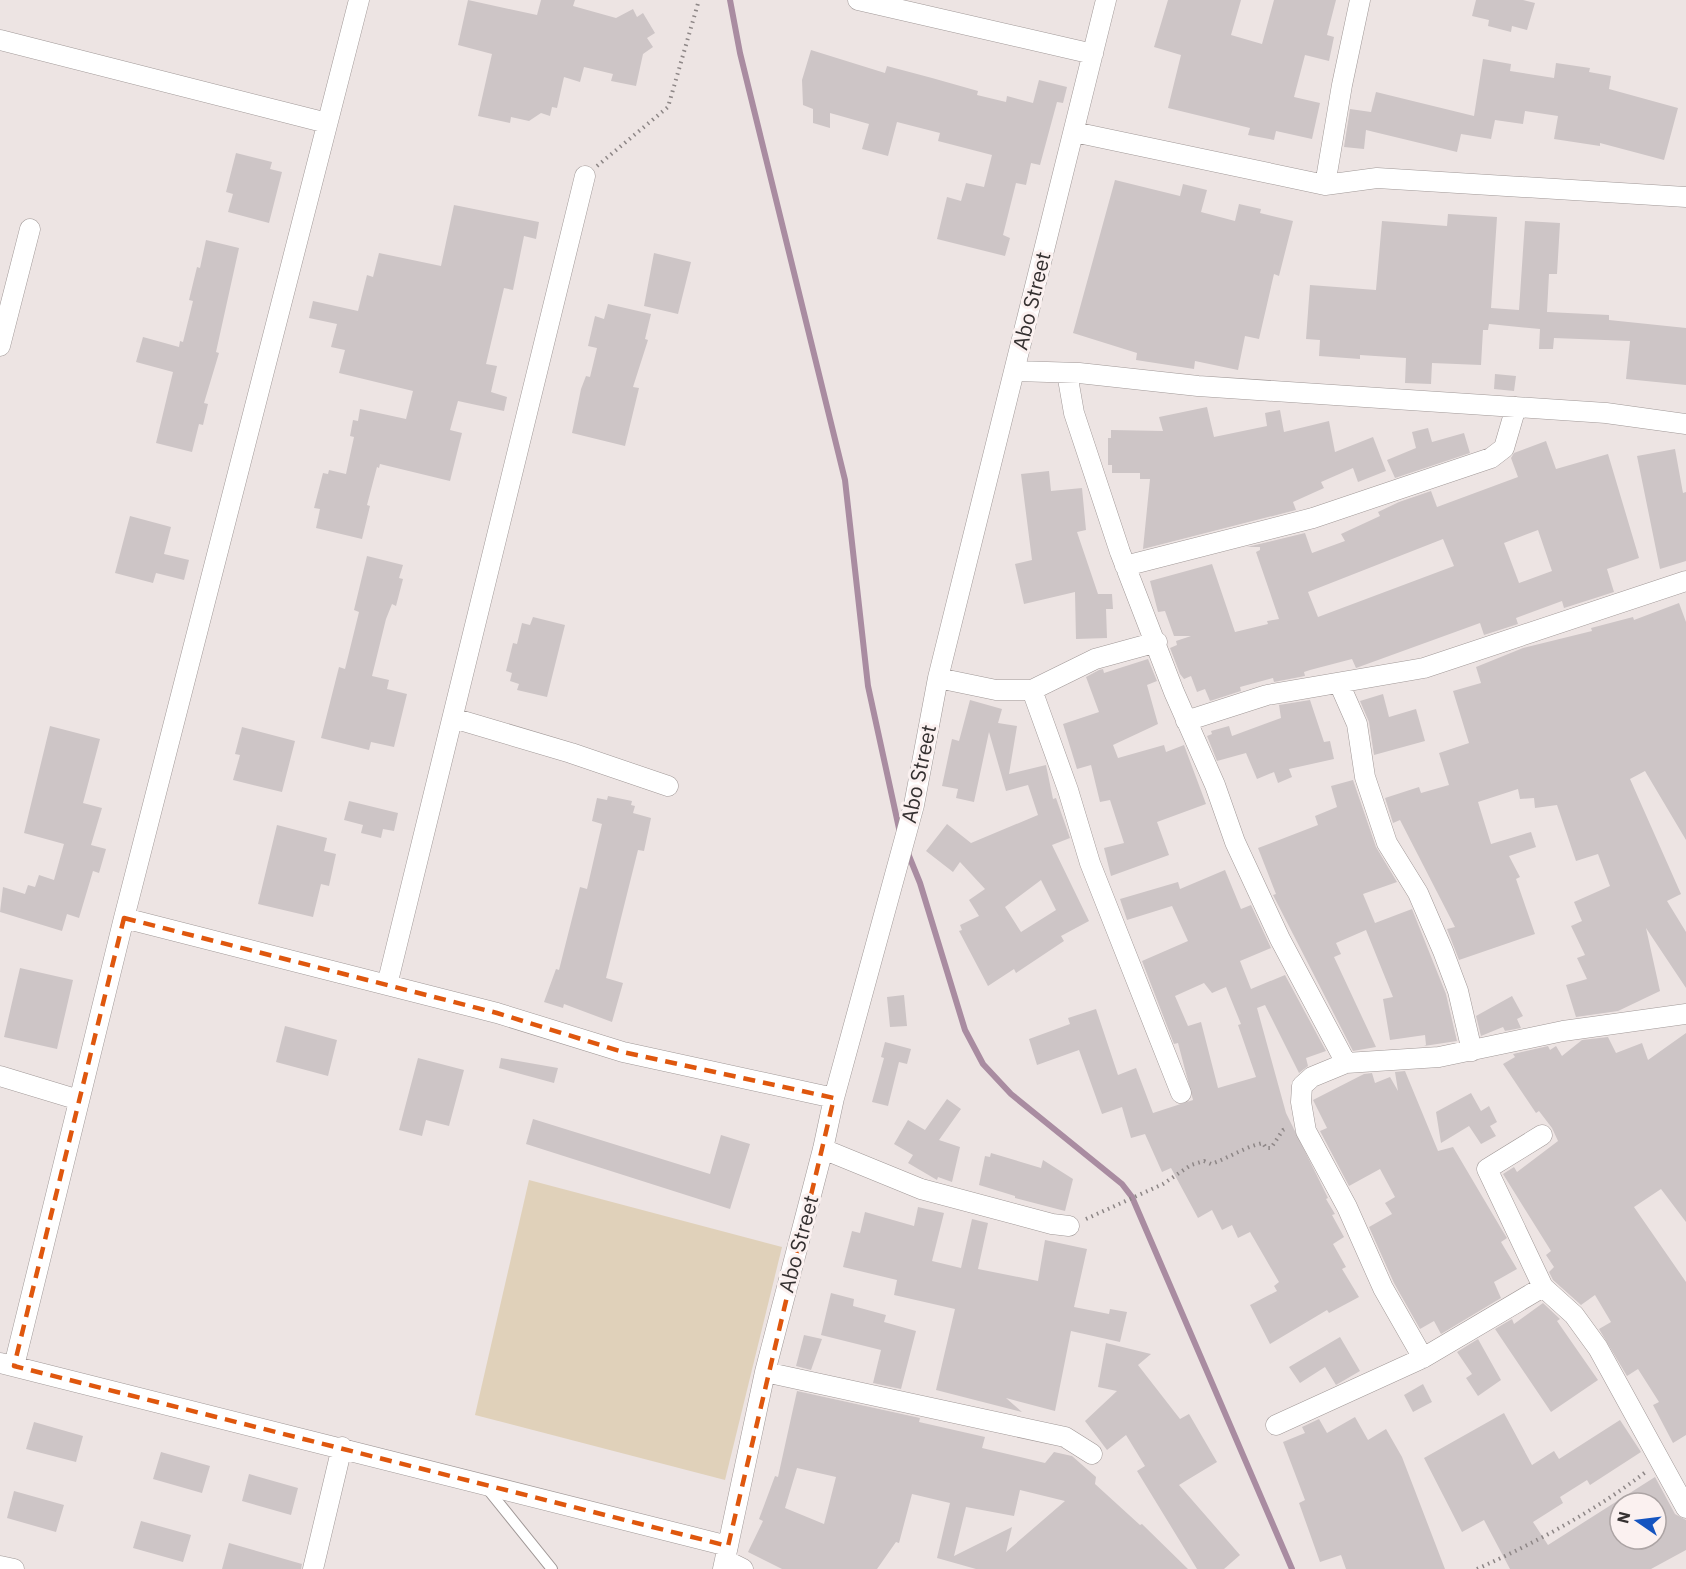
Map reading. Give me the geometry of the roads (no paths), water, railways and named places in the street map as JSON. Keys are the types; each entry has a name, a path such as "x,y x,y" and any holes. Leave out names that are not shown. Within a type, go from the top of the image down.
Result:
{"street":[{"path":"359,0 79,1100 7,1364 342,1447 484,1485 725,1558 743,1569"},
{"path":"858,0 1093,54"},
{"name":"Abo Street","path":"725,1558 765,1372 834,1098 914,806 938,678 1106,0"},
{"path":"1325,185 1342,85 1360,0"},
{"path":"0,40 327,123"},
{"path":"1074,132 1325,185 1377,178 1686,197"},
{"path":"387,985 585,176"},
{"path":"0,346 30,229"},
{"path":"1015,371 1066,373 1198,386 1606,413 1686,424"},
{"path":"1066,373 1074,413 1125,566 1157,642 1186,721 1275,930 1346,1063"},
{"path":"1125,566 1324,515 1491,458 1504,448 1516,407"},
{"path":"1186,721 1268,695 1425,669 1686,581"},
{"path":"938,678 996,690 1032,690 1095,658 1157,642"},
{"path":"1339,683 1357,724 1365,777 1387,843 1418,893 1443,951 1458,991 1472,1051"},
{"path":"1032,690 1068,790 1090,863 1181,1093"},
{"path":"453,718 571,753 668,786"},
{"path":"124,918 497,1013 623,1052 834,1098"},
{"path":"1423,1358 1383,1288 1347,1207 1305,1126 1302,1086 1312,1077 1346,1063 1399,1061 1472,1051 1563,1031 1686,1014"},
{"path":"0,1076 79,1100"},
{"path":"1542,1135 1487,1169 1543,1287 1574,1316 1598,1348 1686,1508"},
{"path":"823,1149 940,1194 1069,1226"},
{"path":"1276,1425 1423,1358 1543,1287"},
{"path":"765,1372 1065,1437 1092,1454"},
{"path":"313,1569 342,1447"},
{"path":"0,1566 14,1569"}],"lane":[{"path":"484,1485 552,1569"}],"waterway":[{"path":"730,0 740,53 845,480 868,686 900,833"},
{"path":"907,851 920,883 965,1030 983,1064 1011,1094 1122,1184 1132,1197 1292,1569"}]}
